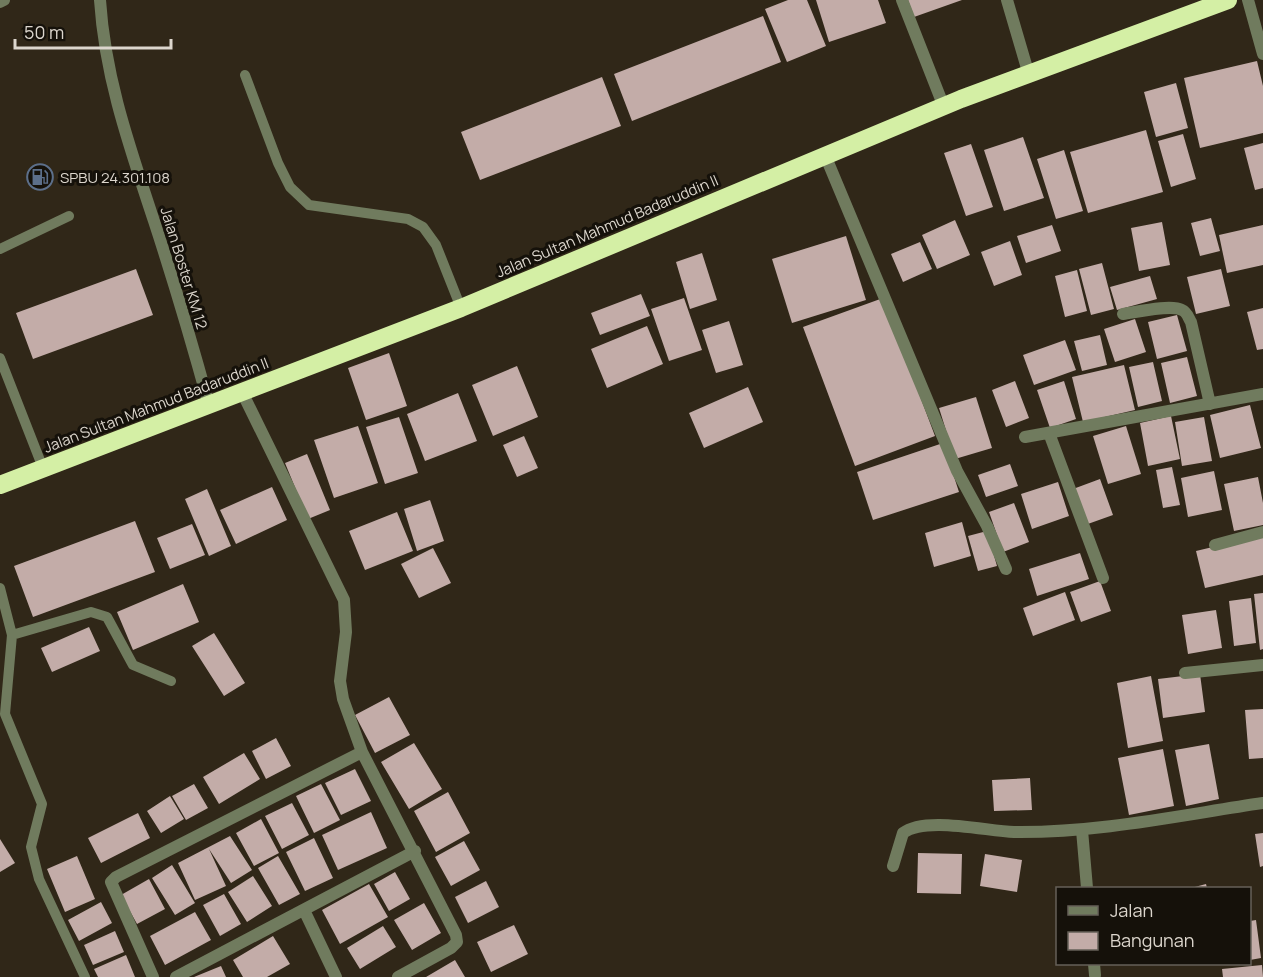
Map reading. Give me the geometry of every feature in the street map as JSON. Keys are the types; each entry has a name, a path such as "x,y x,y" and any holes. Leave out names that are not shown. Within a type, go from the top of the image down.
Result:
{"highway":[{"name":"Jalan Sultan Mahmud Badaruddin II","path":"0,484 461,308 944,107 1228,0"}],"street":[{"path":"0,2 4,0"},
{"name":"Jalan Boster KM 12","path":"100,0 103,45 113,96 180,302 209,405"},
{"path":"902,0 944,107"},
{"path":"1007,0 1029,75"},
{"path":"1248,0 1263,54"},
{"path":"825,155 957,471 987,526 1006,569"},
{"path":"1123,314 1168,308 1181,309 1186,312 1191,322 1210,404"},
{"path":"242,392 344,600 346,632 340,681 343,699 362,752 456,935 457,942 398,977"},
{"path":"1025,437 1263,394"},
{"path":"1049,433 1103,578"},
{"path":"1215,545 1263,532"},
{"path":"1185,673 1263,665"},
{"path":"153,977 111,882 116,877 362,752"},
{"path":"893,866 903,833 920,825 1014,832 1082,830 1263,803"},
{"path":"1082,830 1087,887"},
{"path":"176,977 414,851"},
{"path":"304,910 336,977"}],"lane":[{"path":"245,75 278,163 290,187 309,205 408,219 423,228 436,245 461,308"},
{"path":"0,249 69,216"},
{"path":"0,358 43,468"},
{"path":"0,588 12,635 4,714 42,804 31,847 39,879 85,977"},
{"path":"12,635 91,612 99,612 107,617 133,665 171,681"}],"building":[{"path":"788,0 807,0 826,46 787,62 765,9"},
{"path":"816,0 878,0 886,23 829,42"},
{"path":"908,0 962,0 914,17"},
{"path":"763,16 781,62 632,121 614,74"},
{"path":"1257,61 1263,86 1263,133 1200,148 1184,78"},
{"path":"602,77 621,126 480,180 461,132"},
{"path":"1176,83 1188,128 1156,137 1144,92"},
{"path":"1146,130 1163,192 1088,213 1070,152"},
{"path":"1183,134 1196,179 1171,187 1158,141"},
{"path":"1023,137 1044,198 1004,211 984,150"},
{"path":"1263,143 1263,188 1255,190 1244,148"},
{"path":"971,144 993,207 966,216 944,153"},
{"path":"1064,150 1083,211 1056,219 1037,159"},
{"path":"1211,218 1220,251 1200,256 1191,223"},
{"path":"955,220 970,255 937,269 922,235"},
{"path":"1162,222 1170,265 1139,271 1131,228"},
{"path":"1052,225 1061,251 1026,263 1017,236"},
{"path":"1263,225 1263,265 1227,273 1219,235"},
{"path":"846,236 866,300 792,323 772,259"},
{"path":"1010,241 1022,275 994,286 981,252"},
{"path":"920,242 932,269 903,282 891,254"},
{"path":"702,253 717,300 690,309 676,262"},
{"path":"1102,263 1114,309 1091,315 1079,269"},
{"path":"136,269 153,315 33,359 16,313"},
{"path":"1221,269 1230,306 1196,314 1187,277"},
{"path":"1077,270 1087,311 1065,317 1055,276"},
{"path":"1150,276 1157,299 1117,310 1110,287"},
{"path":"641,294 650,316 600,335 591,313"},
{"path":"684,298 702,350 669,361 651,309"},
{"path":"883,298 935,436 855,466 803,327"},
{"path":"1263,308 1263,349 1257,350 1247,312"},
{"path":"1177,315 1187,351 1157,359 1148,322"},
{"path":"1135,319 1146,352 1115,362 1104,329"},
{"path":"729,321 743,365 716,373 702,330"},
{"path":"647,326 663,364 607,388 591,349"},
{"path":"1100,335 1107,365 1082,371 1074,341"},
{"path":"1065,340 1076,370 1034,385 1023,355"},
{"path":"389,353 407,406 366,420 348,368"},
{"path":"1187,357 1197,396 1170,403 1161,363"},
{"path":"1153,362 1162,401 1138,407 1129,367"},
{"path":"1124,365 1135,410 1083,422 1072,377"},
{"path":"517,366 538,417 493,436 472,385"},
{"path":"1015,381 1029,418 1006,427 992,390"},
{"path":"1064,381 1076,419 1050,428 1037,390"},
{"path":"748,387 763,422 704,448 689,413"},
{"path":"458,393 477,441 425,461 407,414"},
{"path":"976,397 992,448 955,459 939,408"},
{"path":"1250,405 1261,448 1220,458 1210,415"},
{"path":"1171,416 1180,459 1148,466 1140,423"},
{"path":"399,417 418,473 385,484 366,427"},
{"path":"1204,417 1212,461 1182,466 1175,422"},
{"path":"358,426 378,483 334,498 314,440"},
{"path":"1126,426 1141,474 1108,484 1093,436"},
{"path":"524,436 538,468 517,477 503,445"},
{"path":"943,443 959,492 873,520 857,472"},
{"path":"307,454 330,510 308,519 285,463"},
{"path":"1010,464 1018,486 986,497 978,475"},
{"path":"1172,467 1180,505 1163,508 1156,470"},
{"path":"1214,471 1222,510 1188,517 1181,478"},
{"path":"1258,477 1263,503 1263,525 1234,531 1224,484"},
{"path":"1100,479 1113,515 1085,525 1073,489"},
{"path":"1058,482 1069,516 1032,529 1021,494"},
{"path":"272,487 287,520 236,544 220,510"},
{"path":"207,489 231,546 209,556 185,499"},
{"path":"430,500 444,541 417,551 404,509"},
{"path":"1014,503 1029,542 1003,552 989,512"},
{"path":"397,512 413,551 365,570 349,531"},
{"path":"135,521 155,572 33,617 14,566"},
{"path":"962,522 971,556 934,567 925,533"},
{"path":"192,524 205,555 170,569 157,538"},
{"path":"987,531 997,566 978,571 968,536"},
{"path":"1263,535 1263,575 1205,588 1196,551"},
{"path":"433,548 451,583 419,598 401,564"},
{"path":"1080,553 1089,579 1037,596 1029,569"},
{"path":"1100,581 1111,611 1081,622 1070,592"},
{"path":"183,584 199,622 133,650 117,612"},
{"path":"1065,592 1075,620 1033,636 1023,608"},
{"path":"1263,593 1263,649 1260,650 1254,594"},
{"path":"1251,598 1256,643 1234,646 1229,601"},
{"path":"1216,610 1222,648 1188,654 1182,615"},
{"path":"89,627 100,651 52,672 41,648"},
{"path":"214,633 245,683 224,696 192,646"},
{"path":"1200,674 1205,712 1163,718 1158,679"},
{"path":"1151,676 1163,741 1128,748 1117,683"},
{"path":"389,697 410,735 375,753 355,715"},
{"path":"1263,709 1263,758 1249,759 1245,710"},
{"path":"276,738 291,766 266,779 252,751"},
{"path":"414,743 442,789 409,809 381,762"},
{"path":"1209,744 1219,799 1186,806 1175,750"},
{"path":"1163,749 1174,806 1129,815 1118,758"},
{"path":"244,753 260,779 219,804 203,777"},
{"path":"355,769 371,801 341,815 325,783"},
{"path":"1030,778 1032,810 994,811 992,780"},
{"path":"194,784 208,808 186,820 172,796"},
{"path":"321,784 340,820 314,833 296,796"},
{"path":"448,792 470,833 436,852 414,811"},
{"path":"170,796 184,819 161,833 147,811"},
{"path":"292,803 309,835 282,849 265,816"},
{"path":"371,812 387,848 338,870 322,835"},
{"path":"138,813 150,838 101,863 88,838"},
{"path":"261,819 279,853 254,866 236,833"},
{"path":"1263,833 1263,866 1260,867 1255,834"},
{"path":"230,836 252,870 231,883 209,849 226,886 195,900 178,863"},
{"path":"314,838 333,878 305,891 286,852"},
{"path":"0,839 15,863 0,872"},
{"path":"464,841 480,870 451,886 435,857"},
{"path":"918,853 962,854 961,894 917,893"},
{"path":"985,854 1022,860 1017,892 980,886"},
{"path":"77,856 95,899 65,912 47,869"},
{"path":"278,856 300,894 279,905 258,868"},
{"path":"172,865 195,903 175,915 152,878"},
{"path":"395,872 410,899 389,911 374,884"},
{"path":"253,876 272,906 247,922 228,892"},
{"path":"149,879 165,909 137,924 121,895"},
{"path":"486,881 499,907 468,923 455,897"},
{"path":"369,884 388,917 340,944 322,910"},
{"path":"224,894 241,924 220,936 203,905"},
{"path":"101,902 112,923 79,941 68,920"},
{"path":"424,903 441,933 412,950 394,920"},
{"path":"195,912 211,940 165,965 150,936"},
{"path":"1256,920 1261,958 1251,960 1251,921"},
{"path":"514,925 528,954 491,972 477,942"},
{"path":"383,926 396,947 360,969 347,948"},
{"path":"115,931 124,952 93,965 84,945"},
{"path":"273,936 290,964 267,977 243,977 233,960"},
{"path":"126,955 135,977 98,977 94,969"},
{"path":"455,960 465,977 426,977"},
{"path":"1262,965 1263,977 1223,977 1222,969"},
{"path":"221,966 226,977 194,977"}],"place":[{"name":"SPBU 24.301.108","path":"40,177"}]}
